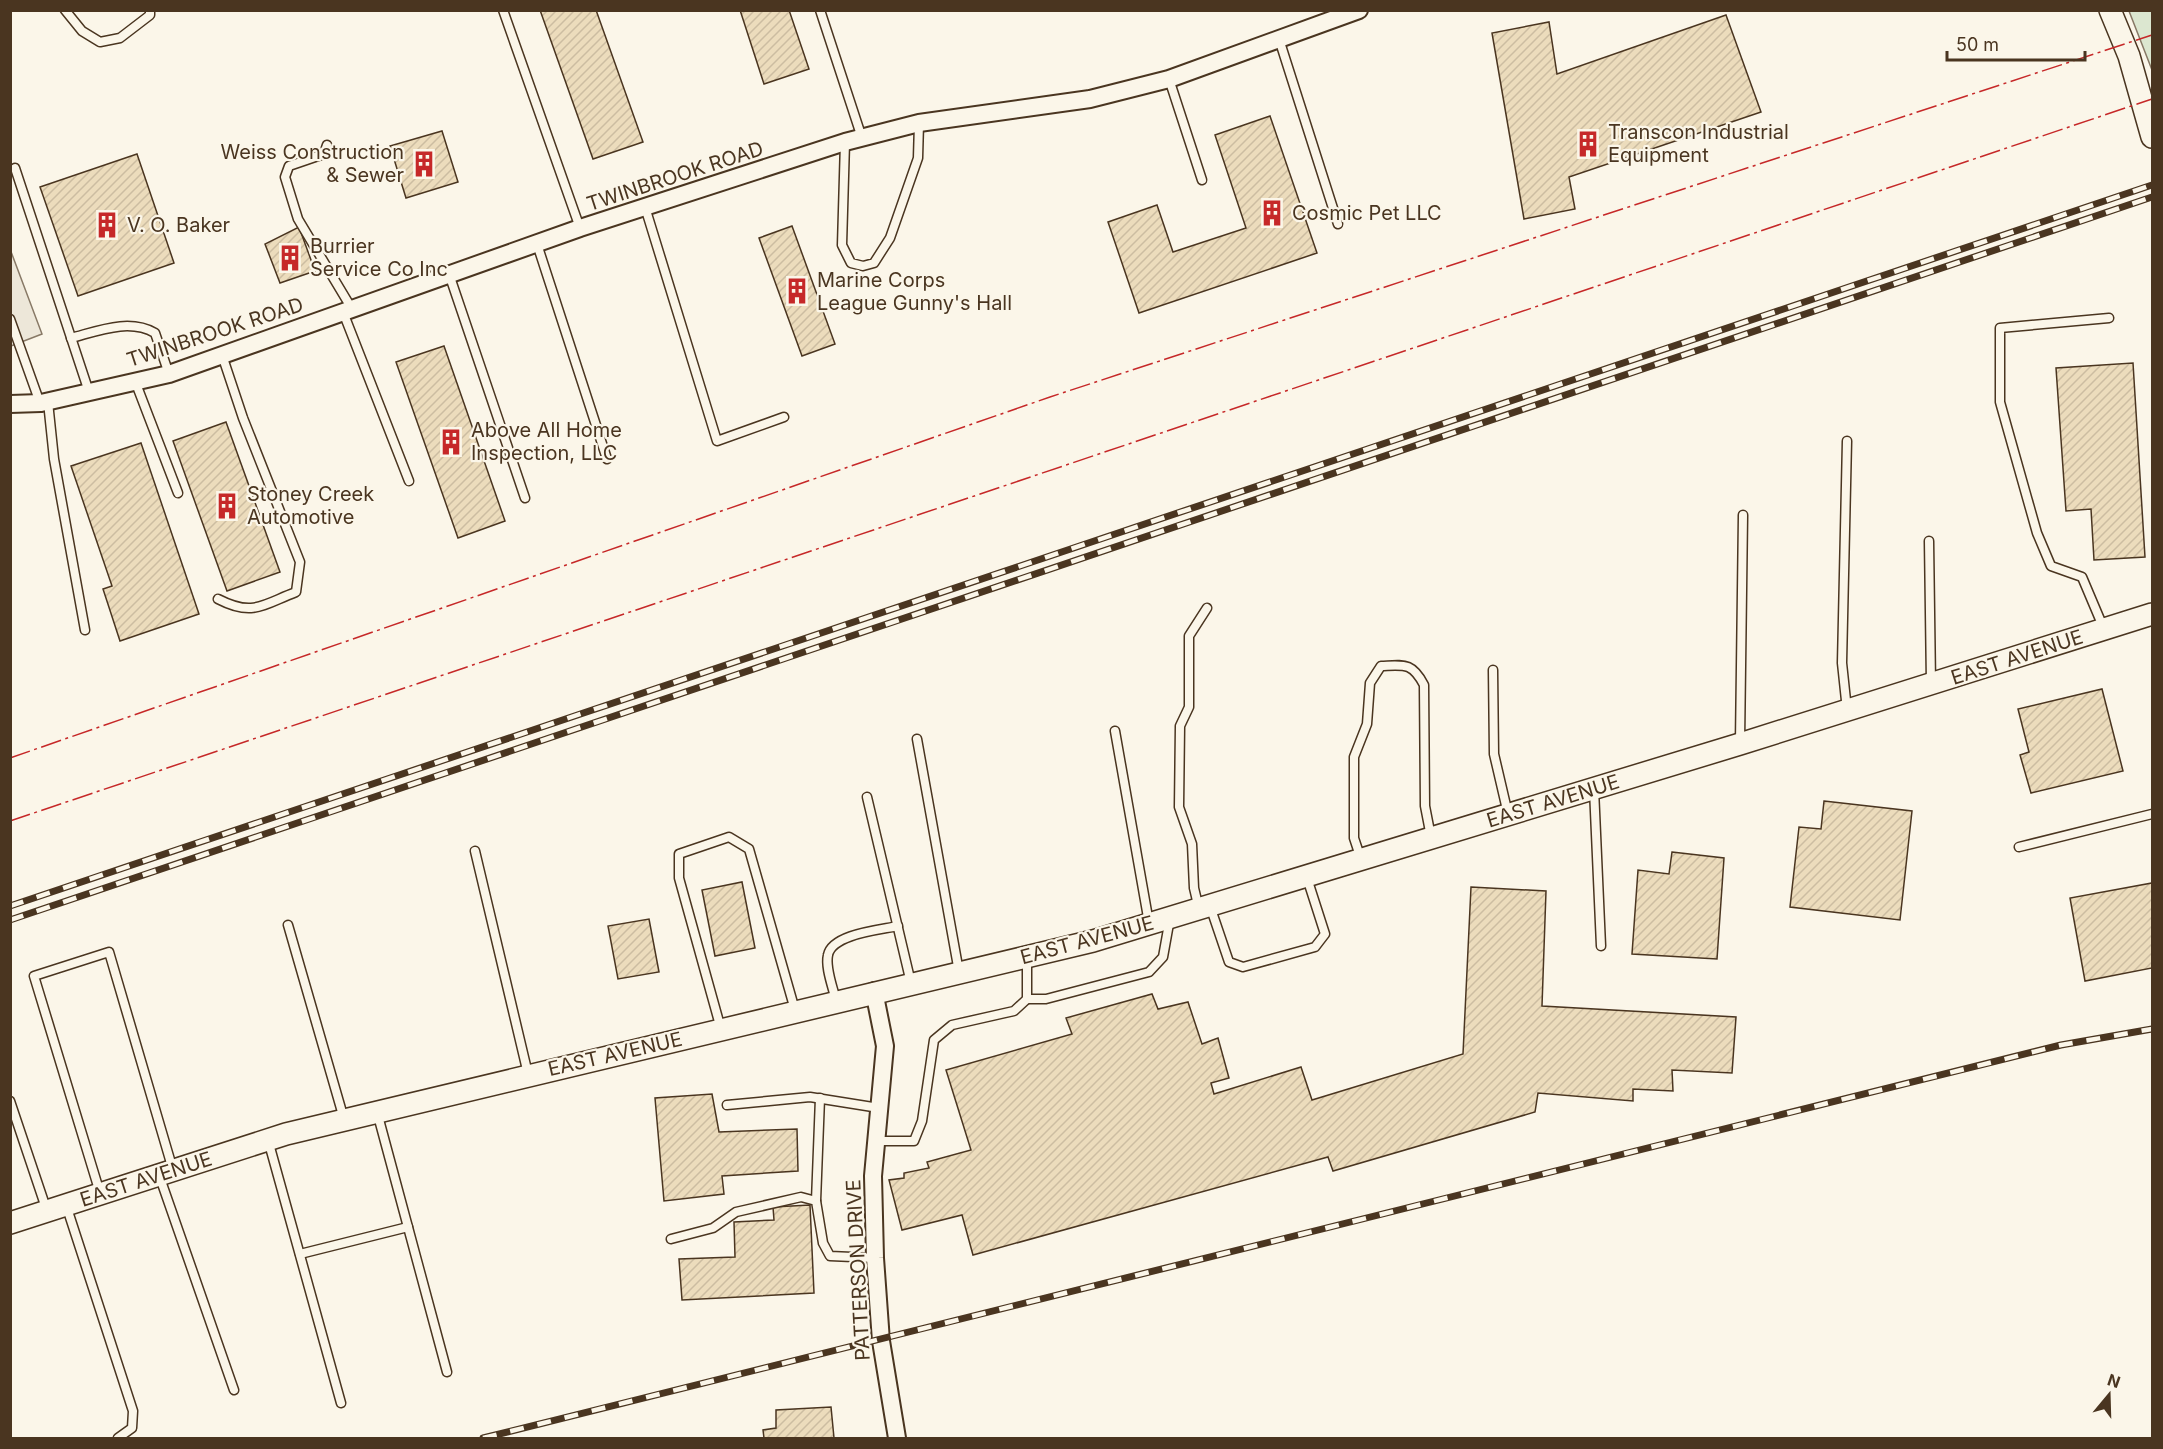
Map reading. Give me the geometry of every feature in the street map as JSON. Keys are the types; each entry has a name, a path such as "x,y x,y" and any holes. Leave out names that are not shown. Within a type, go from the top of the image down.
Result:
{"street":[{"name":"TWINBROOK ROAD","path":"10,404 44,403 169,374 580,228 853,140 919,123 1090,99 1169,79 1359,10"},
{"path":"2110,10 2128,56 2152,137"},
{"name":"EAST AVENUE","path":"10,1223 268,1139 344,1119 874,991 1093,941 1847,711 2152,614"},
{"name":"PATTERSON DRIVE","path":"874,991 885,1046 873,1176 874,1258 881,1341 897,1438"}],"lane":[{"path":"64,10 82,31 100,42 120,38 150,15 150,10"},
{"path":"503,10 580,228"},
{"path":"820,10 853,140 842,245 851,263 863,266 874,263 890,238 918,158 919,123"},
{"path":"1279,38 1338,224"},
{"path":"1169,79 1202,180"},
{"path":"327,145 324,154 289,166 285,177 298,219 348,310 409,481"},
{"path":"15,168 89,392"},
{"path":"645,207 717,441 784,417"},
{"path":"537,244 607,459"},
{"path":"449,274 525,498"},
{"path":"2104,629 2082,577 2051,566 2037,533 2000,402 2000,328 2109,318"},
{"path":"10,319 44,403 85,630"},
{"path":"71,338 117,325 148,329 155,333 169,374"},
{"path":"218,599 239,609 247,609 296,592 300,562 243,418 222,355"},
{"path":"135,381 178,493"},
{"path":"1847,441 1842,663 1847,711"},
{"path":"1740,744 1743,515"},
{"path":"1929,541 1931,684"},
{"path":"1207,608 1189,636 1189,707 1179,726 1179,807 1192,844 1194,888 1229,962 1243,967 1315,948 1324,934 1306,876"},
{"path":"1361,859 1354,838 1354,757 1367,724 1370,683 1381,666 1405,664 1416,671 1424,685 1425,806 1431,838"},
{"path":"1493,670 1494,754 1508,814"},
{"path":"1115,731 1149,924"},
{"path":"917,739 958,972"},
{"path":"1594,788 1601,946"},
{"path":"867,797 911,983"},
{"path":"2019,847 2152,814"},
{"path":"721,1029 679,878 679,854 729,837 749,849 795,1010"},
{"path":"475,852 528,1075"},
{"path":"876,1141 914,1142 922,1121 934,1040 952,1025 1014,1011 1027,999 1046,999 1149,972 1163,957 1170,917"},
{"path":"288,924 344,1119"},
{"path":"836,1001 828,964 828,954 833,945 842,938 898,926"},
{"path":"100,1194 34,976 109,952 166,1172 234,1390"},
{"path":"1027,956 1027,999"},
{"path":"727,1104 820,1098 879,1108"},
{"path":"820,1098 816,1201 823,1243 830,1256 874,1258"},
{"path":"10,1101 56,1208 133,1411 132,1428 118,1438"},
{"path":"376,1112 447,1372"},
{"path":"268,1139 341,1403"},
{"path":"671,1239 713,1228 736,1212 801,1197 816,1201"},
{"path":"300,1254 408,1227"}],"green space":[{"path":"2129,11 2152,11 2152,70"}],"shaded area":[{"path":"10,249 42,334 11,346 10,346"}],"building":[{"path":"540,10 596,10 643,142 593,159"},
{"path":"740,10 789,10 809,69 764,84"},
{"name":"Transcon Industrial Equipment","path":"1726,15 1761,112 1569,177 1575,209 1524,219 1492,33 1549,22 1557,74"},
{"name":"Cosmic Pet LLC","path":"1270,116 1317,253 1139,313 1108,222 1157,205 1173,252 1246,228 1215,135"},
{"name":"Weiss Construction & Sewer","path":"442,131 458,182 406,198 390,146"},
{"name":"V. O. Baker","path":"137,154 174,263 78,296 40,187"},
{"name":"Marine Corps League Gunny's Hall","path":"792,226 835,344 802,356 759,238"},
{"name":"Burrier Service Co Inc","path":"299,227 315,271 280,283 265,244"},
{"name":"Above All Home Inspection, LLC","path":"444,346 505,521 458,538 396,362"},
{"path":"2133,363 2145,557 2094,560 2091,509 2066,511 2056,368"},
{"name":"Stoney Creek Automotive","path":"226,422 280,572 227,591 173,441"},
{"path":"141,443 199,614 120,641 103,589 112,586 71,466"},
{"path":"2102,689 2123,771 2031,793 2020,755 2029,752 2018,709"},
{"path":"1824,801 1912,811 1900,920 1790,907 1799,827 1821,829"},
{"path":"1672,852 1724,858 1717,959 1632,954 1638,870 1669,874"},
{"path":"742,882 755,948 715,956 702,890"},
{"path":"2152,883 2152,968 2085,981 2070,898"},
{"path":"1471,887 1546,891 1542,1006 1736,1017 1732,1073 1672,1070 1673,1091 1633,1089 1633,1101 1538,1093 1535,1112 1333,1171 1328,1157 973,1255 962,1215 902,1230 889,1180 904,1178 904,1173 929,1168 927,1162 971,1150 946,1070 1072,1034 1066,1018 1152,994 1158,1009 1188,1002 1202,1044 1218,1038 1229,1078 1211,1083 1214,1094 1301,1067 1312,1100 1463,1054"},
{"path":"649,919 659,972 618,979 608,926"},
{"path":"712,1094 719,1132 797,1129 798,1171 722,1176 724,1194 664,1201 655,1098"},
{"path":"810,1205 814,1293 682,1300 679,1259 735,1257 734,1222 774,1220 773,1207"},
{"path":"831,1407 834,1438 764,1438 763,1430 776,1428 776,1410"}],"railway":[{"path":"10,906 2152,185"},
{"path":"10,920 2152,197"},
{"path":"483,1438 2061,1045 2152,1029"}],"power":[{"path":"10,758 1050,397 2152,35"},
{"path":"10,821 2152,99"}],"place":[{"name":"Transcon Industrial Equipment","path":"1588,144"},
{"name":"Weiss Construction & Sewer","path":"424,164"},
{"name":"Cosmic Pet LLC","path":"1272,213"},
{"name":"V. O. Baker","path":"107,225"},
{"name":"Burrier Service Co Inc","path":"290,258"},
{"name":"Marine Corps League Gunny's Hall","path":"797,291"},
{"name":"Above All Home Inspection, LLC","path":"451,442"},
{"name":"Stoney Creek Automotive","path":"227,506"}]}
